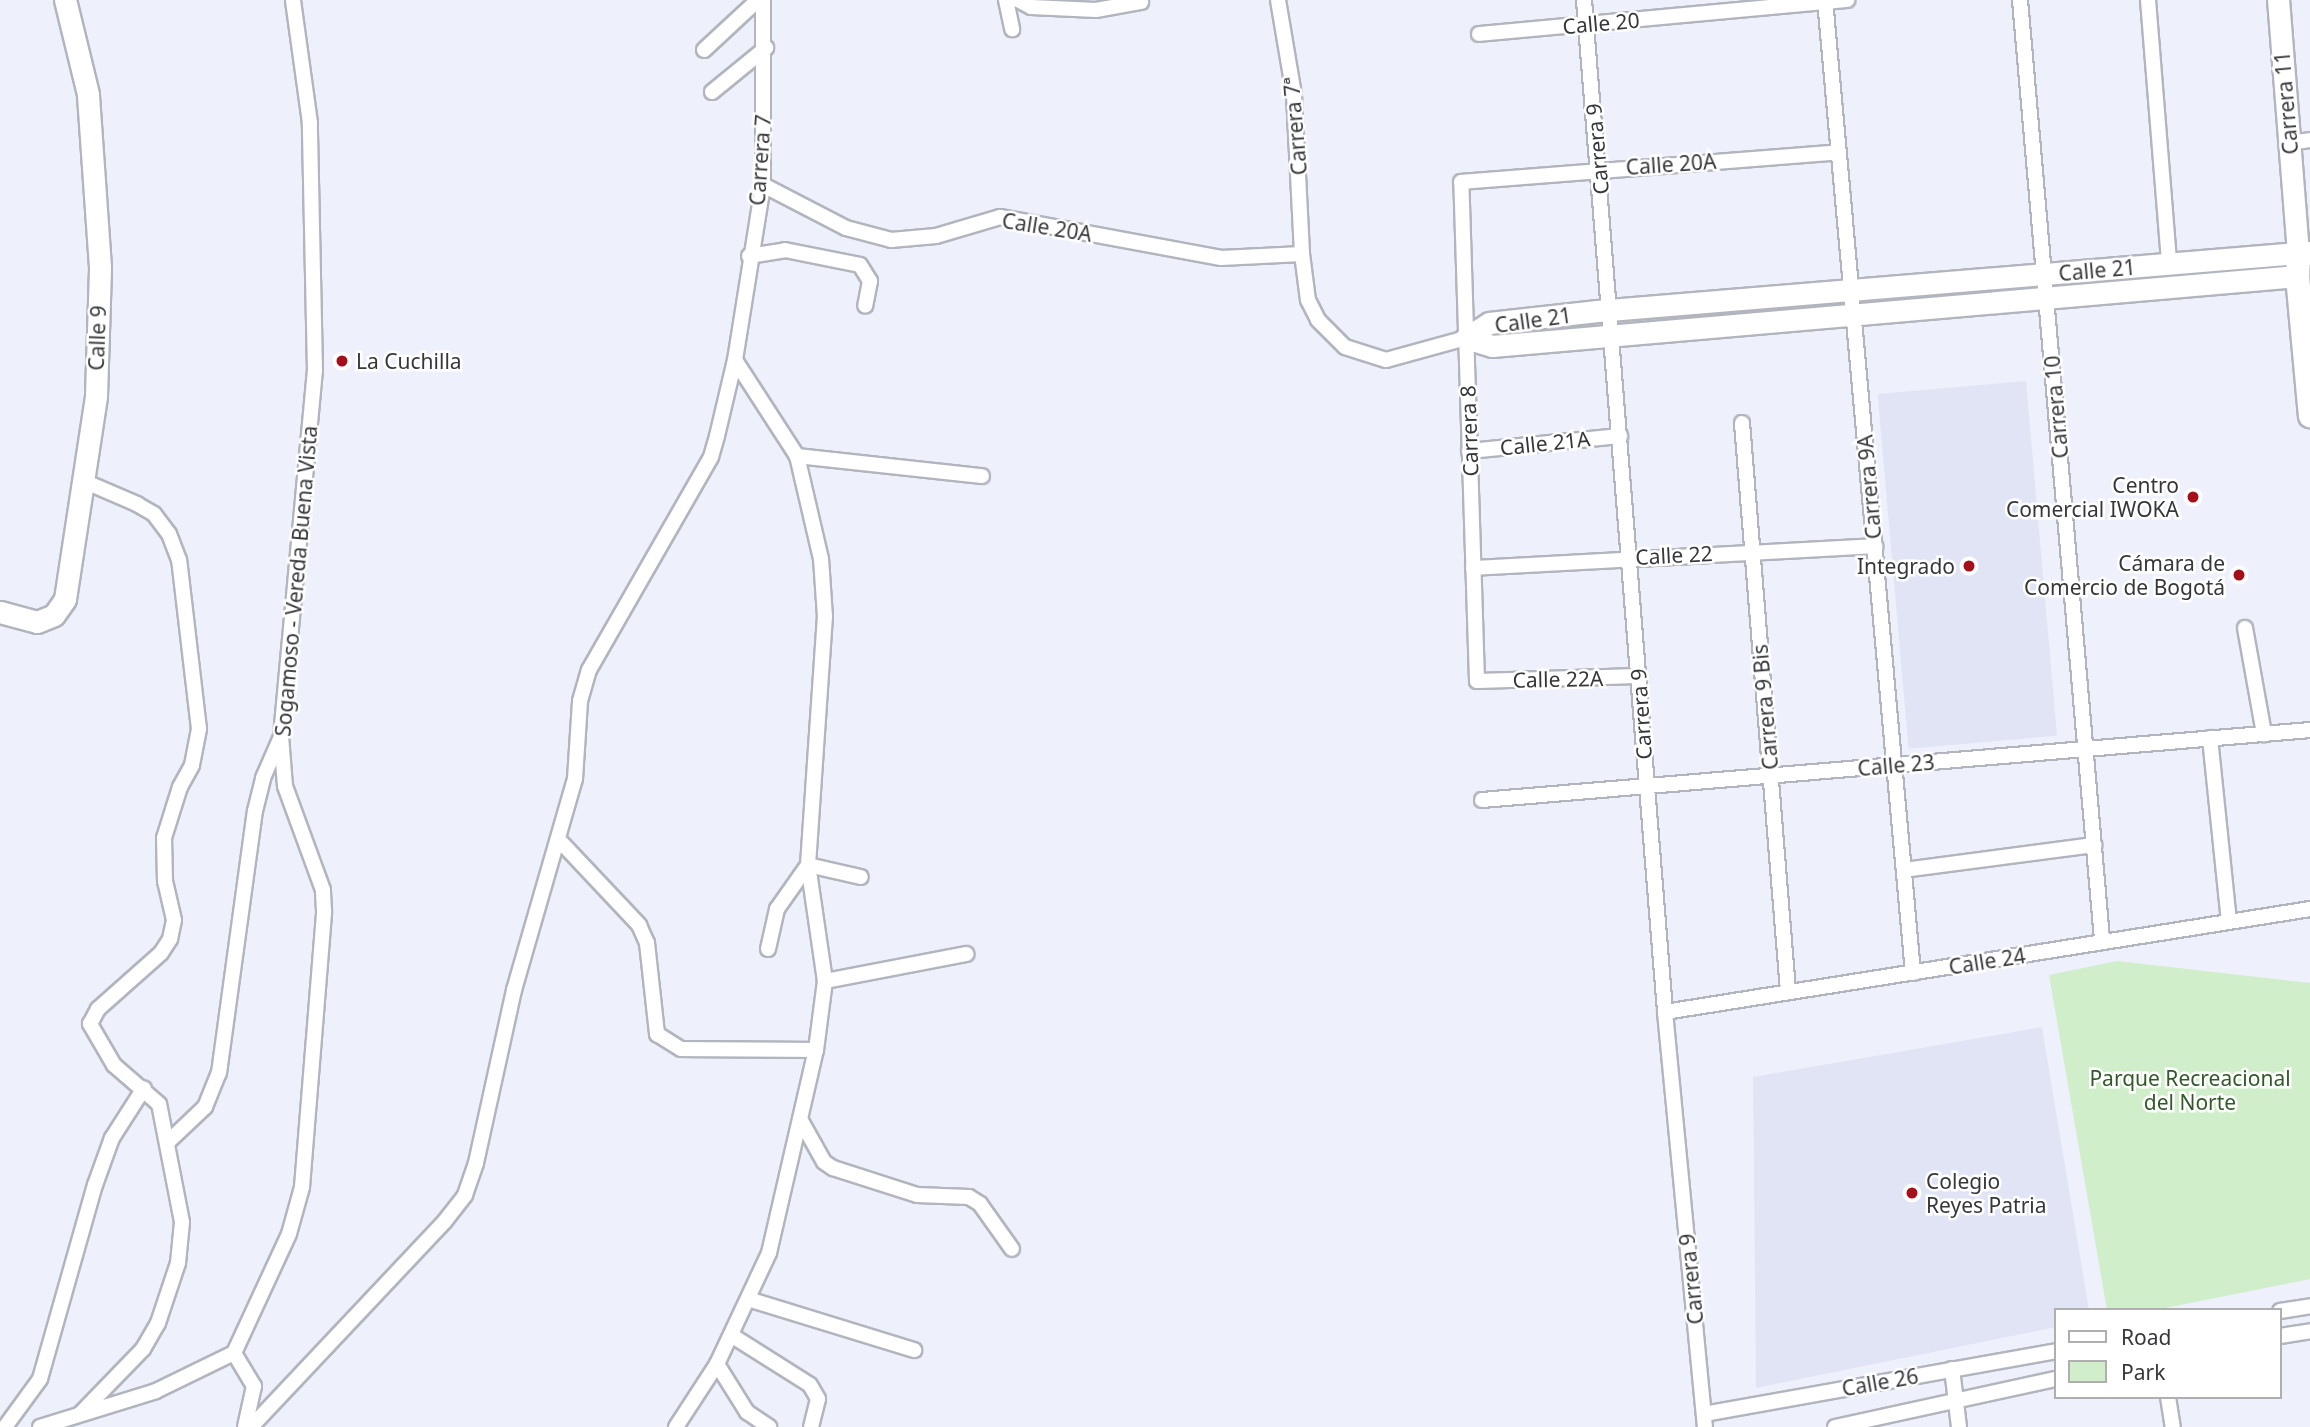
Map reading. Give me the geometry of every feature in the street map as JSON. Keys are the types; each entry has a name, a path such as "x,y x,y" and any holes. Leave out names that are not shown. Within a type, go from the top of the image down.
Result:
{"main road":[{"name":"Carrera 11","path":"2304,253 2297,276 2310,405"}],"street":[{"name":"Calle 9","path":"0,612 37,622 54,615 65,599 86,482 96,396 100,267 88,94 65,0"},
{"name":"Sogamoso - Vereda Buena Vista","path":"234,1353 289,1234 302,1187 312,1076 323,890 285,786 281,736 315,371 310,123 293,0"},
{"path":"704,50 761,0"},
{"name":"Carrera 7","path":"251,1427 465,1195 476,1163 514,990 575,779 580,701 589,670 710,457 735,360 762,185 765,48 761,0"},
{"path":"1006,0 1012,29"},
{"path":"1018,0 1031,6 1096,10 1141,2"},
{"name":"Carrera 7ª","path":"1278,0 1294,94 1302,254 1313,310 1328,333 1345,347 1386,360 1466,338"},
{"name":"Carrera 9","path":"1584,0 1665,1012 1704,1420"},
{"name":"Calle 20","path":"1479,34 1847,0"},
{"name":"Carrera 10","path":"2020,0 2102,940"},
{"path":"2148,0 2169,264"},
{"name":"Carrera 11","path":"2277,0 2300,142 2304,253"},
{"name":"Carrera 9A","path":"1825,1 1913,973"},
{"path":"712,92 765,48"},
{"name":"Calle 20A","path":"1461,182 1839,152"},
{"name":"Carrera 8","path":"1461,182 1477,681"},
{"name":"Calle 20A","path":"762,185 846,228 891,240 936,236 1000,217 1221,258 1302,254"},
{"path":"749,256 785,250 860,265 870,281 865,306"},
{"name":"Calle 21","path":"1466,338 1489,323 2304,253"},
{"name":"Calle 21","path":"1466,338 1492,346 2297,276"},
{"path":"676,1427 717,1364 769,1253 816,1050 825,981 808,865 825,617 821,559 797,456 735,360"},
{"name":"Carrera 9 Bis","path":"1742,423 1788,992"},
{"name":"Calle 21A","path":"1469,451 1620,436"},
{"path":"797,456 982,476"},
{"path":"78,1416 142,1349 158,1323 178,1263 182,1222 159,1104 144,1088 114,1065 90,1024 98,1009 162,953 170,939 174,920 165,881 164,838 180,787 192,765 198,729 179,560 169,534 154,514 86,482"},
{"name":"Calle 22","path":"1473,568 1629,557 1875,546"},
{"path":"2245,628 2264,734"},
{"name":"Calle 22A","path":"1477,681 1638,676"},
{"name":"Calle 23","path":"1482,800 2310,730"},
{"path":"168,1142 205,1107 219,1073 255,811 263,778 281,736"},
{"path":"2210,738 2229,921"},
{"path":"559,840 639,925 647,943 657,1034 681,1049 816,1050"},
{"path":"1904,870 2094,845"},
{"path":"808,865 861,877"},
{"path":"768,948 777,909 808,865"},
{"name":"Calle 24","path":"1665,1012 2102,940 2310,909"},
{"path":"825,981 966,954"},
{"path":"5,1427 40,1379 95,1185 113,1138 144,1088"},
{"path":"800,1119 824,1162 833,1168 917,1195 969,1197 979,1204 1012,1249"},
{"path":"748,1299 914,1350"},
{"path":"2282,1311 2310,1306"},
{"path":"2282,1336 2310,1331"},
{"path":"731,1335 810,1385 818,1399 811,1427"},
{"name":"Calle 26","path":"1704,1420 1952,1369 2054,1351"},
{"path":"40,1427 156,1391 234,1353 254,1386 255,1398 245,1427"},
{"path":"717,1364 747,1412 769,1427"},
{"path":"1952,1369 1959,1427"},
{"name":"Calle 26","path":"1835,1427 2054,1379"},
{"path":"2168,1399 2172,1427"}],"shaded area":[{"name":"Integrado","path":"2026,381 2057,736 1909,749 1878,394"},
{"name":"Colegio Reyes Patria","path":"2042,1027 2089,1308 2054,1308 2054,1327 1756,1388 1753,1077"}],"green space":[{"name":"Parque Recreacional del Norte","path":"2117,961 2310,983 2310,1279 2165,1308 2107,1308 2049,975"}],"place":[{"name":"La Cuchilla","path":"342,361"},
{"name":"Centro Comercial IWOKA","path":"2193,497"},
{"name":"Integrado","path":"1969,566"},
{"name":"Cámara de Comercio de Bogotá","path":"2239,575"},
{"name":"Colegio Reyes Patria","path":"1912,1193"}]}
